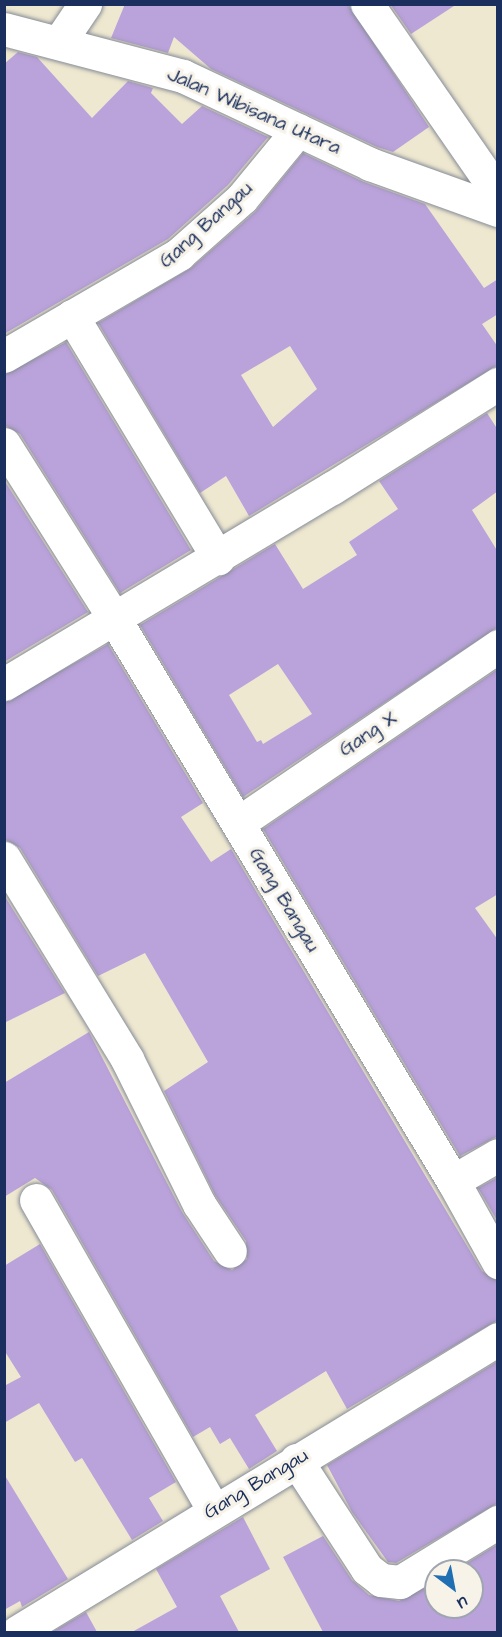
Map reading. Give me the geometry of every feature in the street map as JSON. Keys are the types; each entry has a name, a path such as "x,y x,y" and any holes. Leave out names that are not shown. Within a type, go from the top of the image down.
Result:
{"street":[{"path":"60,41 85,4"},
{"path":"367,4 498,193"},
{"name":"Jalan Wibisana Utara","path":"4,28 60,41 183,76 370,164 498,210"},
{"name":"Gang Bangau","path":"4,356 179,254 242,198 298,130"},
{"path":"72,316 218,558"},
{"path":"4,684 218,558 498,384"},
{"name":"Gang Bangau","path":"4,444 114,618 238,823 453,1181 498,1262"},
{"name":"Gang X","path":"238,823 498,646"},
{"path":"4,858 127,1059 199,1204 230,1251"},
{"path":"453,1181 498,1155"},
{"path":"36,1200 213,1509"},
{"name":"Gang Bangau","path":"22,1631 213,1509 498,1339"},
{"path":"296,1460 368,1569 381,1580 400,1582 498,1522"}],"building":[{"path":"125,4 348,4 429,127 393,152 377,147 211,69 174,37 168,53 111,38"},
{"path":"390,4 457,4 411,34"},
{"path":"18,52 37,57 92,118 128,81 153,88 151,93 182,124 202,106 268,137 228,185 168,239 4,334 4,64"},
{"path":"303,153 364,182 425,204 484,288 498,279 498,314 482,324 498,347 498,365 249,516 226,476 200,493 98,323 191,268 255,212","holes":["290,346 317,389 273,427 241,375"]},
{"path":"66,342 191,550 120,593 20,434 4,425 4,375"},
{"path":"487,413 498,430 498,491 472,510 498,552 498,627 243,797 140,625 275,544 303,589 357,555 349,542 398,509 379,481","holes":["278,664 312,714 263,744 261,740 257,742 229,695"]},
{"path":"4,480 88,612 4,662"},
{"path":"108,644 203,803 181,817 211,862 231,849 482,1271 498,1281 498,1320 347,1409 326,1371 255,1415 277,1451 249,1469 230,1438 220,1444 210,1427 193,1437 52,1190 35,1178 4,1197 4,1083 89,1032 182,1212 214,1261 232,1270 247,1259 246,1241 215,1195 164,1091 208,1062 145,953 98,976 20,848 4,839 4,703"},
{"path":"498,669 498,894 475,908 498,940 498,1136 460,1156 263,829"},
{"path":"4,895 65,993 4,1023"},
{"path":"498,1177 498,1222 478,1188"},
{"path":"40,1244 176,1482 149,1498 163,1521 132,1540 82,1458 75,1462 39,1403 4,1423 4,1386 21,1377 4,1350 4,1266"},
{"path":"498,1361 498,1503 396,1563 388,1562 352,1512 327,1465"},
{"path":"4,1474 68,1579 22,1607 20,1601 4,1610"},
{"path":"243,1517 270,1569 220,1596 239,1632 132,1632 177,1607 156,1569"},
{"path":"323,1536 352,1580 369,1595 399,1601 424,1588 424,1619 484,1619 484,1559 474,1559 498,1544 498,1632 323,1632 283,1557"},
{"path":"86,1612 97,1632 52,1632"}]}
